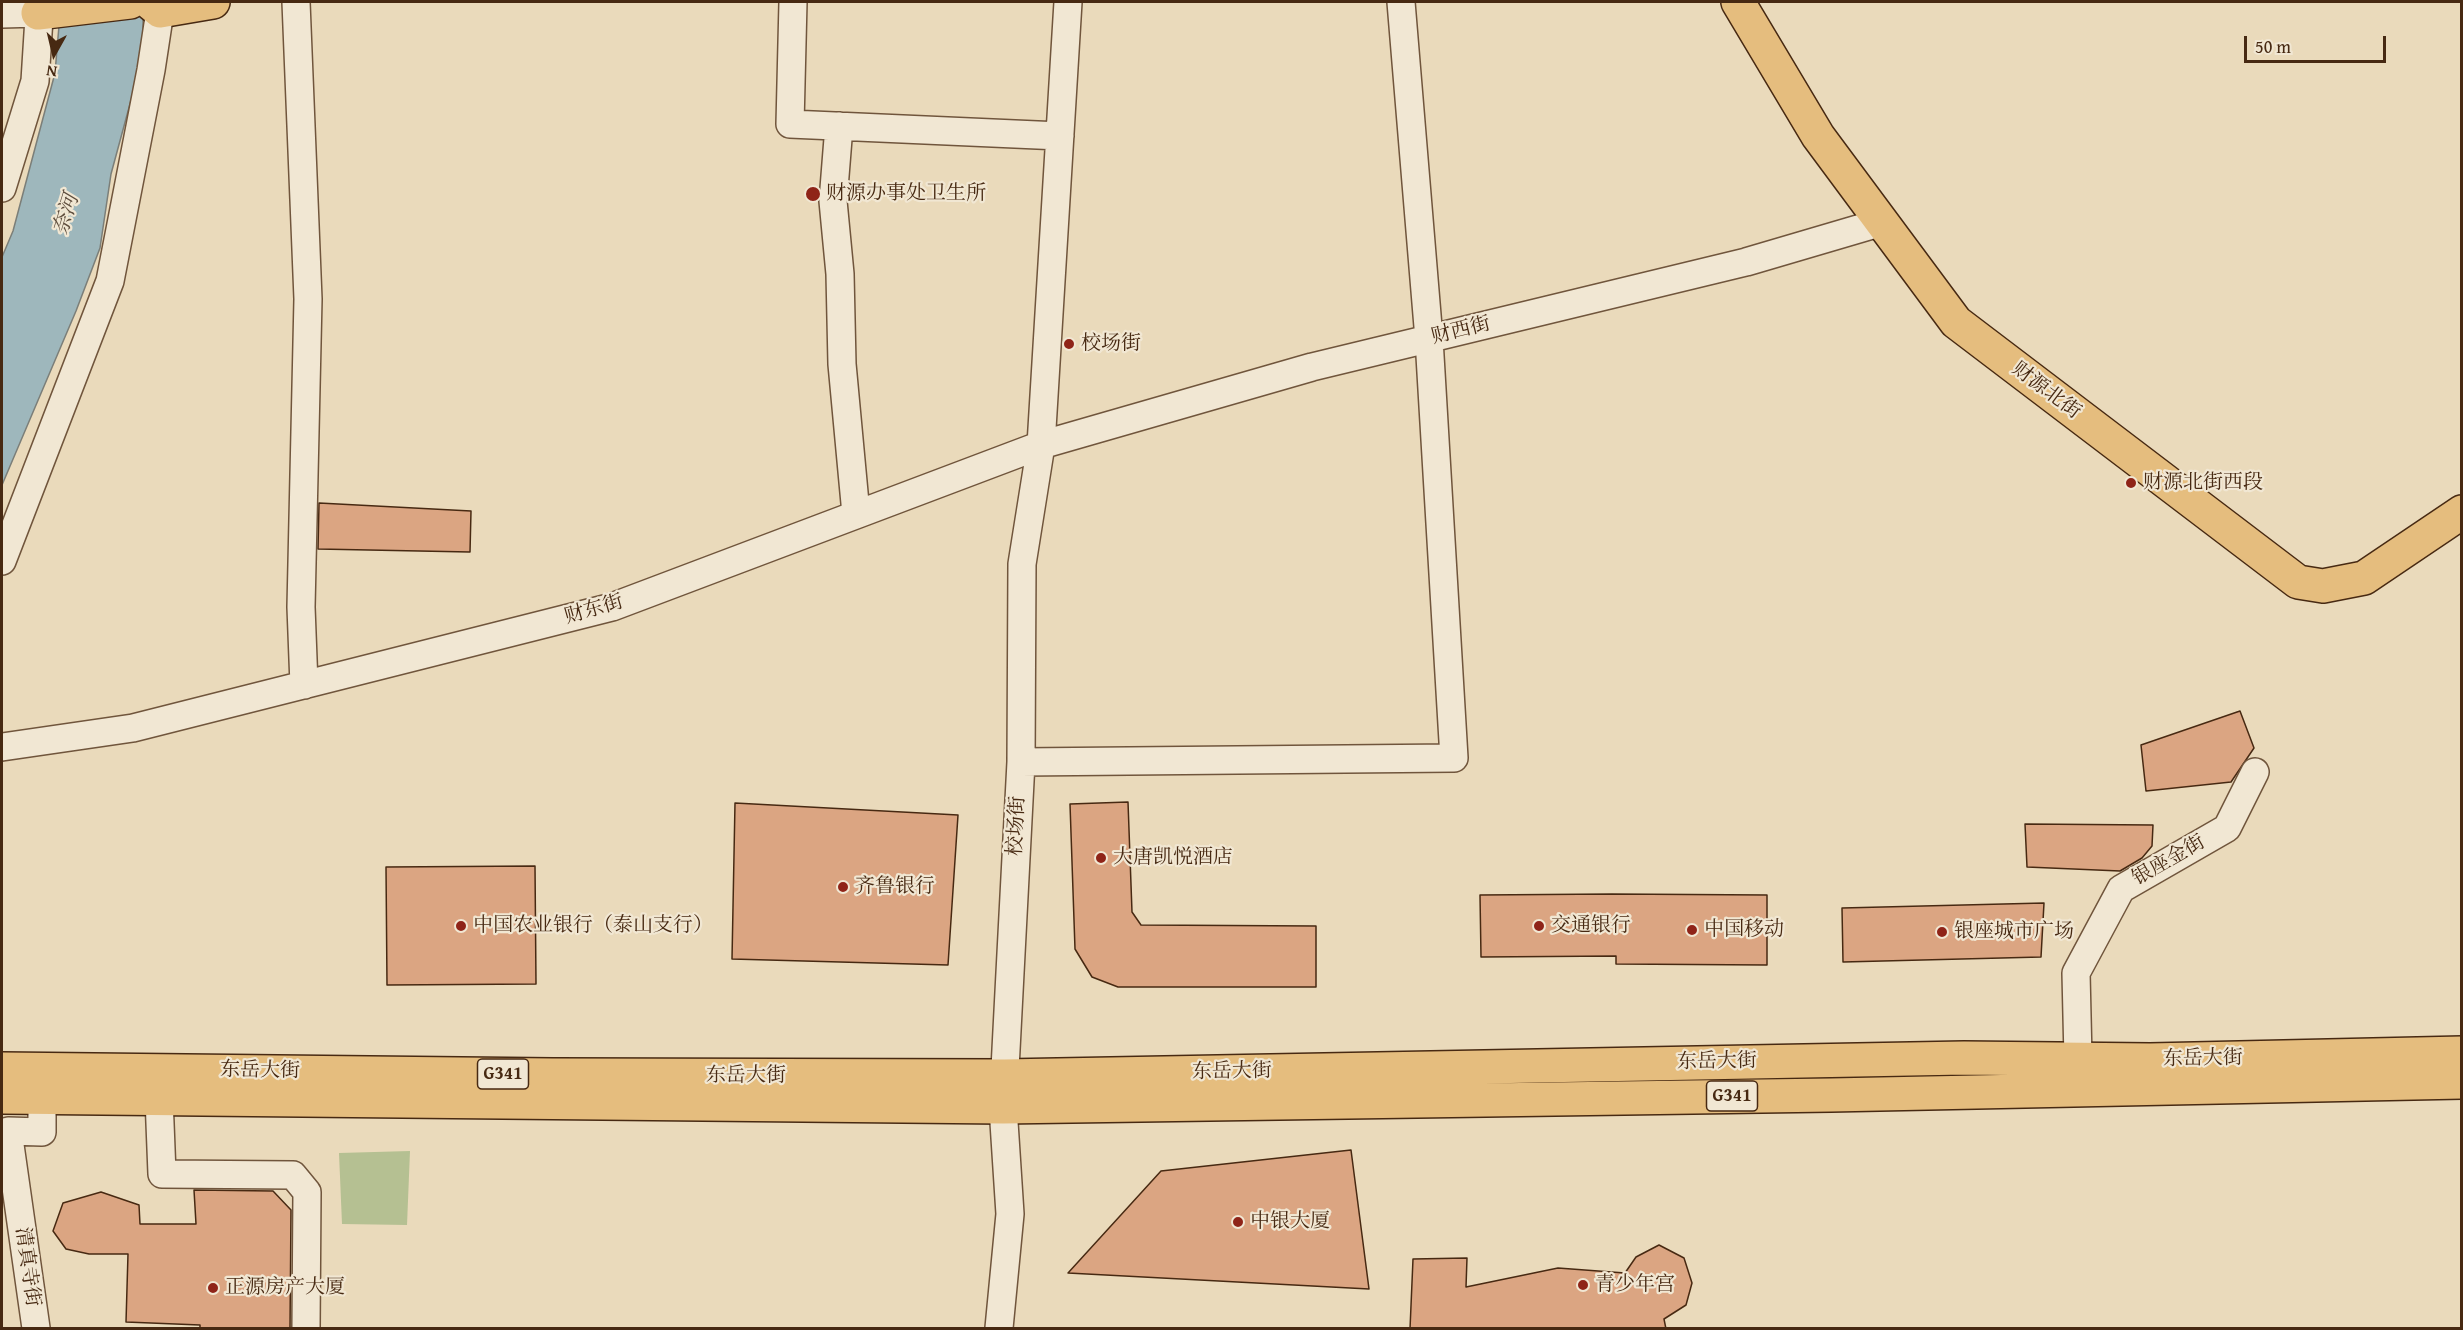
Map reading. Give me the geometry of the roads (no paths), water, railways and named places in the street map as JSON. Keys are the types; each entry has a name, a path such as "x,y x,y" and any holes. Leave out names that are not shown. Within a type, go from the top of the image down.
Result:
{"main road":[{"path":"39,7 213,2"},
{"name":"财源北街","path":"1738,2 1818,136 1956,322 2298,582 2323,585 2364,578 2462,512"},
{"name":"东岳大街","path":"2,1069 576,1075 1003,1092 1940,1059 2462,1053"},
{"name":"东岳大街","path":"2,1097 1003,1092 1831,1095 2462,1082"}],"street":[{"path":"296,2 308,299 301,607 304,685"},
{"path":"793,2 790,124 1060,136"},
{"name":"校场街","path":"999,1329 1010,1215 1003,1092 1021,762 1022,564 1041,445 1068,2"},
{"path":"1021,762 1454,758 1429,339 1401,2"},
{"path":"2,561 110,281 151,70 146,5"},
{"path":"2,14 39,7 35,81 2,188"},
{"path":"839,126 833,201 840,274 842,364 856,514"},
{"name":"财西街","path":"1041,445 1312,367 1746,262 1882,222"},
{"name":"财东街","path":"2,747 133,728 612,607 1041,445"},
{"name":"银座金街","path":"2078,1059 2076,973 2121,889 2227,828 2255,772"},
{"name":"清真寺街","path":"36,1329 8,1131 42,1132 42,1097"},
{"path":"159,1098 162,1174 293,1174 307,1192 306,1329"}],"water":[{"name":"奈河","path":"61,2 143,2 143,56 111,174 100,248 76,311 2,485 2,257 13,231 55,73"}],"place":[{"name":"财源办事处卫生所","path":"813,194"},
{"name":"校场街","path":"1069,344"},
{"name":"财源北街西段","path":"2131,483"},
{"name":"大唐凯悦酒店","path":"1101,858"},
{"name":"齐鲁银行","path":"843,887"},
{"name":"中国农业银行（泰山支行）","path":"461,926"},
{"name":"交通银行","path":"1539,926"},
{"name":"中国移动","path":"1692,930"},
{"name":"银座城市广场","path":"1942,932"},
{"name":"中银大厦","path":"1238,1222"},
{"name":"青少年宫","path":"1583,1285"},
{"name":"正源房产大厦","path":"213,1288"}]}
